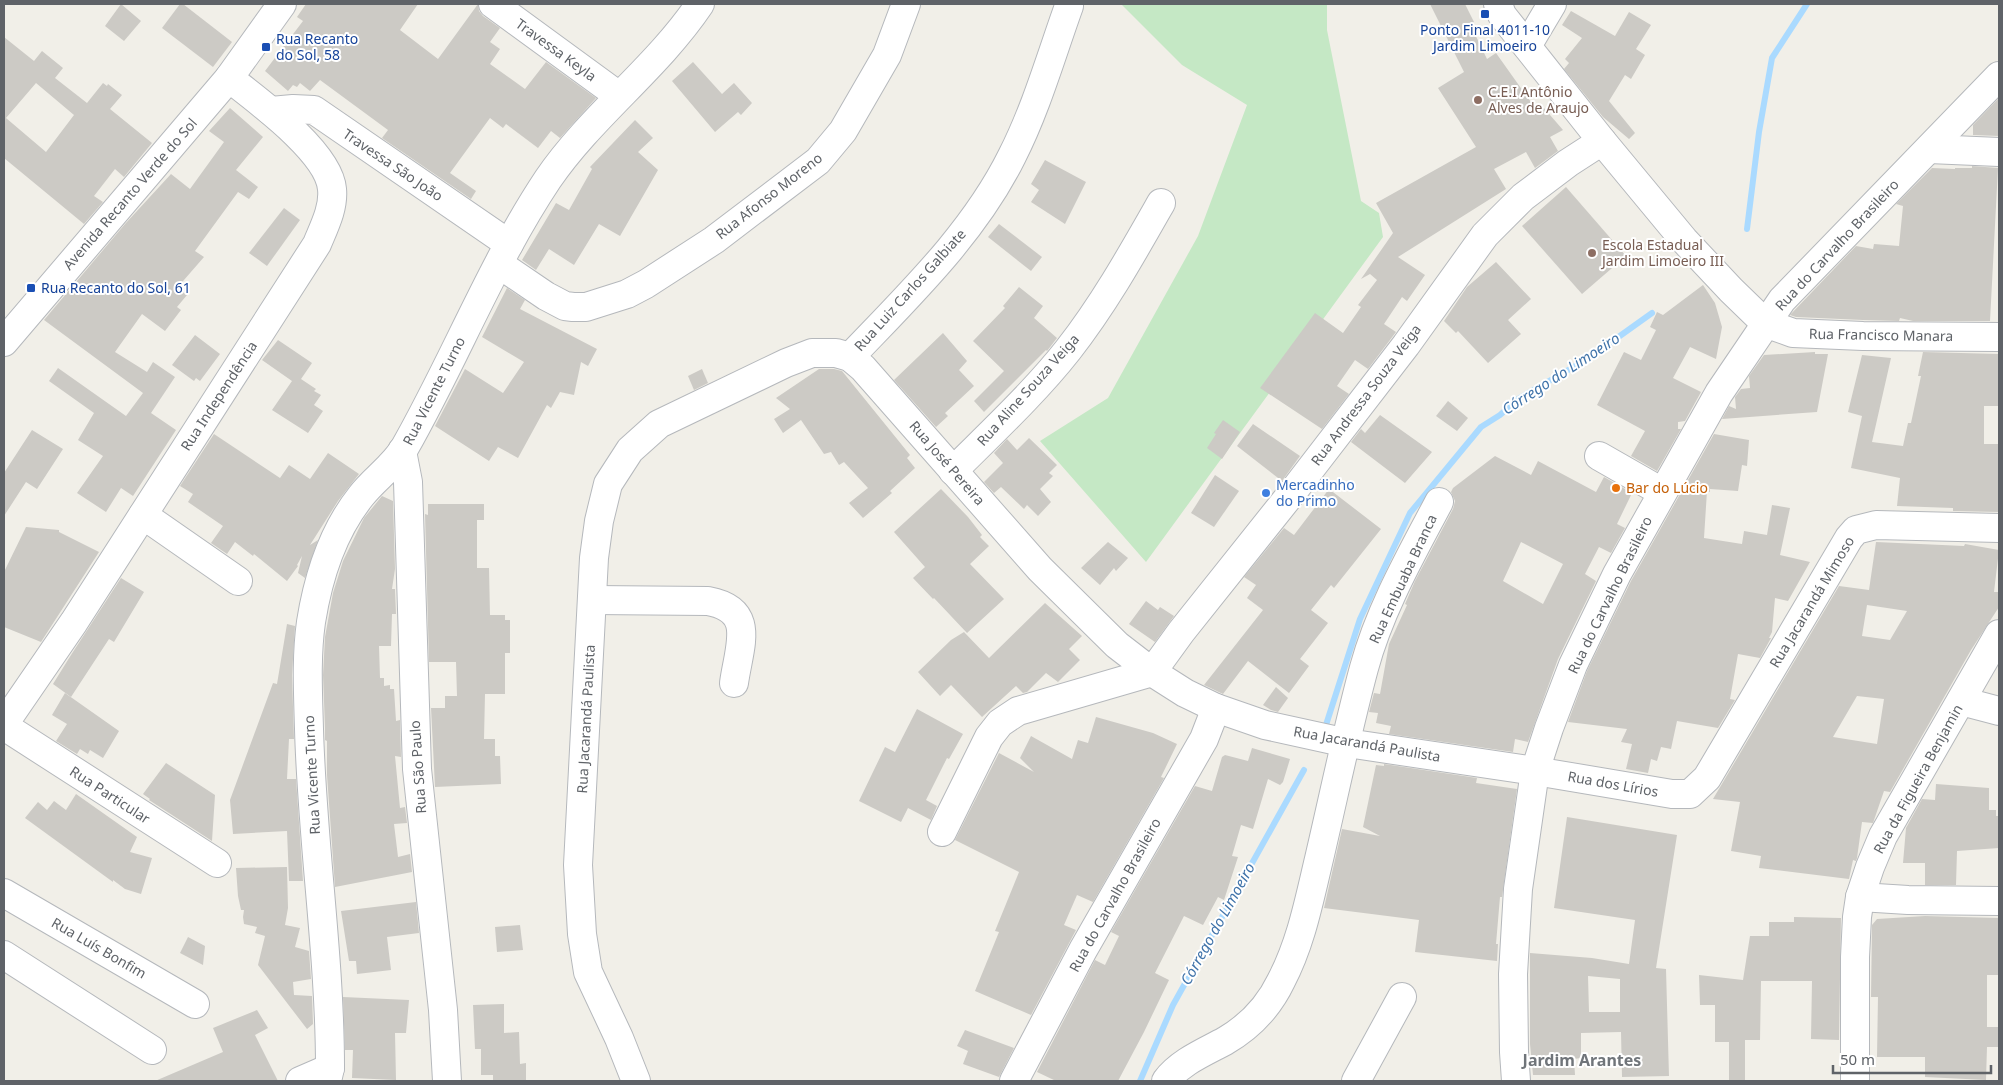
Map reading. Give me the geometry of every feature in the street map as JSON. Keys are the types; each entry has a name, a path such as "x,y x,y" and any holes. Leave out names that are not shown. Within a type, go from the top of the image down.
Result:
{"street":[{"name":"Avenida Recanto Verde do Sol","path":"4,342 229,78 282,4"},
{"name":"Travessa Keyla","path":"493,4 619,96"},
{"name":"Rua Vicente Turno","path":"328,1075 327,970 310,766 308,659 310,625 316,595 327,560 342,524 362,494 402,451 504,254 548,179 569,152 619,96 686,25 700,4"},
{"name":"Rua Afonso Moreno","path":"504,254 546,296 565,306 586,307 627,294 646,284 714,240 818,161 843,131 887,55 906,4"},
{"path":"1498,4 1502,15 1684,240 1765,323"},
{"path":"1527,46 1552,4"},
{"name":"Rua Luiz Carlos Galbiate","path":"850,357 951,248 987,200 1012,156 1028,120 1069,6"},
{"name":"Rua do Carvalho Brasileiro","path":"1516,1081 1513,974 1518,889 1535,771 1573,665 1617,574 1662,492 1719,393 1765,323 1782,300 1999,76"},
{"name":"Rua Independência","path":"4,725 74,622 316,244 330,211 332,188 323,164 301,139 229,78"},
{"name":"Travessa São João","path":"270,111 314,110 504,254"},
{"name":"Rua Andressa Souza Veiga","path":"1152,672 1181,632 1406,345 1485,235 1523,197 1568,163 1602,141"},
{"path":"1929,149 1999,152"},
{"name":"Rua Aline Souza Veiga","path":"953,471 1016,408 1067,351 1120,275 1161,203"},
{"name":"Rua Francisco Manara","path":"1765,323 1793,333 1999,337"},
{"name":"Rua Jacarandá Paulista","path":"636,1081 619,1038 588,972 582,934 578,865 594,558 599,521 608,484 630,450 659,424 786,363 812,353 836,353 850,357"},
{"name":"Rua José Pereira","path":"850,357 863,368 1040,569 1117,645 1152,672"},
{"name":"Rua São Paulo","path":"402,451 408,482 417,769 443,1010 447,1081"},
{"path":"1598,456 1662,492"},
{"name":"Rua Embuaba Branca","path":"1166,1081 1186,1063 1227,1040 1252,1022 1267,1004 1281,982 1300,936 1339,741 1380,621 1409,558 1439,502"},
{"path":"143,515 238,581"},
{"name":"Rua Jacarandá Mimoso","path":"1690,794 1707,778 1849,538 1856,530 1876,525 1999,528"},
{"path":"593,600 708,602 722,604 734,611 740,618 742,630 734,683"},
{"name":"Rua da Figueira Benjamin","path":"1855,1081 1855,957 1860,897 1883,836 1999,634"},
{"path":"942,832 989,737 1000,723 1018,711 1152,672"},
{"name":"Rua Jacarandá Paulista","path":"1152,672 1185,693 1216,708 1266,725 1339,741 1535,771"},
{"path":"1961,701 1999,711"},
{"name":"Rua do Carvalho Brasileiro","path":"1014,1081 1083,950 1204,738 1216,708"},
{"name":"Rua Particular","path":"4,725 217,863"},
{"name":"Rua dos Lírios","path":"1535,771 1672,794 1690,794"},
{"name":"Rua Luís Bonfim","path":"4,892 195,1004"},
{"path":"1860,897 1908,900 1999,901"},
{"path":"4,955 152,1050"},
{"path":"1356,1081 1402,997"},
{"path":"300,1081 328,1075"}],"green space":[{"path":"1121,4 1327,4 1327,30 1361,201 1379,213 1383,237 1146,562 1040,441 1108,398 1198,236 1247,105 1182,65"}],"building":[{"path":"121,4 141,21 124,41 105,26"},
{"path":"180,4 183,4 232,42 213,67 162,28"},
{"path":"306,4 418,4 400,30 438,59 478,4 479,11 483,16 500,28 490,42 500,49 490,64 525,89 546,62 596,98 560,138 551,131 538,148 506,124 503,128 490,118 450,173 476,191 471,199 382,138 388,130 320,80 310,91 300,83 297,87 293,85 288,91 265,71 303,21 297,17"},
{"path":"1430,4 1465,4 1474,22 1470,24 1487,59 1496,53 1538,112 1544,108 1563,130 1550,137 1558,151 1535,168 1526,152 1494,169 1506,189 1398,257 1425,275 1407,301 1402,297 1384,324 1396,332 1368,369 1355,360 1337,386 1349,394 1322,429 1260,388 1315,313 1343,333 1361,307 1358,305 1377,280 1370,274 1361,279 1393,233 1376,203 1476,147 1438,88 1464,72"},
{"path":"1571,11 1615,36 1629,12 1651,25 1636,49 1645,55 1631,79 1625,75 1609,101 1635,133 1629,139 1603,117 1564,69 1569,63 1565,59 1582,38 1562,25"},
{"path":"4,37 34,61 42,51 63,68 55,78 87,103 103,83 107,86 108,84 122,95 110,109 152,143 124,177 115,169 94,196 103,202 84,224 4,158","holes":["36,83 74,115 46,152 6,118"]},
{"path":"693,62 722,94 734,83 752,103 741,115 738,112 715,132 672,81"},
{"path":"1999,98 1999,136 1973,135 1973,125"},
{"path":"230,108 263,137 236,170 258,187 249,199 238,192 195,251 204,257 177,288 187,295 177,307 181,310 165,331 142,314 115,352 147,372 153,362 175,377 151,413 176,430 133,496 121,488 106,512 77,493 103,456 78,440 94,413 49,381 58,368 126,416 143,393 44,320 125,224 171,174 190,189 224,142 209,131"},
{"path":"635,120 653,138 638,152 658,170 620,236 599,224 574,265 549,249 536,270 522,260 556,203 569,210 592,169 590,167"},
{"path":"1045,160 1086,182 1065,224 1031,202 1039,190 1031,184"},
{"path":"1972,166 1998,168 1990,321 1913,321 1900,318 1899,321 1863,320 1796,317 1790,315 1856,246 1873,249 1874,244 1899,246 1903,206 1896,204 1932,168 1955,169 1972,168"},
{"path":"1566,187 1626,256 1582,294 1522,226"},
{"path":"284,208 300,220 267,266 249,253"},
{"path":"999,224 1042,257 1031,271 988,237"},
{"path":"1496,262 1531,299 1508,320 1521,334 1488,363 1458,331 1456,333 1444,321 1467,287"},
{"path":"1703,285 1715,303 1722,327 1716,359 1690,347 1673,378 1701,392 1685,421 1678,422 1678,429 1681,429 1657,471 1631,456 1645,431 1597,405 1624,352 1641,360 1656,330 1650,327 1657,312 1663,315"},
{"path":"1019,287 1043,306 1034,318 1057,338 1047,351 984,412 974,401 1004,371 973,341 1005,308 1003,306"},
{"path":"507,288 525,300 520,309 597,349 588,366 581,362 574,395 560,392 551,408 547,405 518,458 498,447 489,461 435,426 465,369 503,393 524,362 482,337"},
{"path":"943,333 967,361 959,370 974,386 945,413 948,416 936,427 894,380"},
{"path":"195,335 220,354 200,381 196,378 194,381 172,365"},
{"path":"278,340 312,363 301,379 316,389 314,391 321,395 314,405 323,411 308,433 272,410 292,381 262,360"},
{"path":"1815,352 1815,354 1828,354 1817,412 1722,419 1729,406 1736,409 1735,397 1741,389 1750,388 1749,376 1764,355"},
{"path":"1923,352 1999,354 1999,406 1984,406 1984,444 1999,444 1999,512 1953,511 1953,508 1897,506 1900,478 1851,468 1862,416 1848,412 1862,355 1891,358 1872,442 1903,446 1908,423 1911,423 1921,376 1918,376"},
{"path":"702,369 708,383 694,390 688,376"},
{"path":"819,369 842,371 910,455 907,458 915,468 890,491 892,493 863,518 849,503 868,488 844,462 839,465 831,452 824,454 801,420 783,433 774,419 790,409 776,398"},
{"path":"1448,401 1468,418 1457,431 1436,416"},
{"path":"1380,415 1432,452 1405,483 1351,442 1361,429 1365,433"},
{"path":"1223,420 1240,432 1222,459 1207,448"},
{"path":"1253,424 1300,456 1282,481 1237,446"},
{"path":"32,430 63,449 37,489 26,482 4,516 4,473"},
{"path":"214,434 280,478 289,465 310,479 328,453 359,474 338,501 310,545 318,540 305,578 298,573 302,556 298,566 287,581 254,554 253,556 235,542 227,554 211,543 223,526 188,502 193,494 180,486"},
{"path":"1714,434 1749,440 1747,466 1742,465 1738,491 1710,489 1710,492 1707,491 1704,538 1742,544 1744,531 1767,535 1772,505 1790,508 1780,555 1810,562 1788,601 1775,598 1772,632 1769,638 1771,638 1760,658 1738,654 1730,699 1735,700 1718,728 1677,721 1671,749 1661,747 1657,761 1651,759 1648,773 1626,769 1632,744 1621,742 1627,729 1568,722 1587,671 1631,581"},
{"path":"1029,438 1057,465 1049,473 1053,476 1040,489 1051,502 1038,516 1027,505 1024,509 1001,487 994,493 984,482 1003,463 994,453 1007,439 1017,450"},
{"path":"1495,456 1531,475 1538,461 1596,492 1604,477 1632,493 1617,524 1625,528 1611,553 1599,547 1585,574 1596,581 1558,659 1528,742 1515,739 1513,752 1389,734 1391,726 1376,723 1378,713 1369,712 1374,693 1380,694 1389,644 1407,605 1405,604 1453,509 1455,501 1451,492 1453,488","holes":["1521,542 1563,564 1543,604 1503,581"]},
{"path":"1215,475 1239,491 1214,527 1191,513"},
{"path":"941,489 968,517 982,535 980,537 989,546 970,564 1004,599 967,633 913,578 925,567 894,532"},
{"path":"1329,489 1381,529 1334,588 1331,585 1311,610 1328,623 1300,659 1309,666 1289,693 1248,661 1223,694 1204,685 1263,610 1247,598 1256,585 1244,577 1284,528 1294,535"},
{"path":"382,496 393,501 395,569 392,589 395,589 396,614 392,614 391,646 379,646 380,678 384,678 384,686 390,685 390,689 394,689 396,721 400,720 401,757 395,756 400,808 405,807 407,823 394,824 398,857 410,854 412,872 335,887 327,775 327,741 325,740 323,675 325,637 333,593 343,561 364,518"},
{"path":"428,504 484,504 484,520 477,520 477,568 489,568 490,615 505,615 505,620 510,620 510,653 505,653 505,694 485,694 484,739 495,739 495,756 500,756 501,784 435,787 431,708 445,708 445,696 457,696 456,662 429,662 425,514 428,515"},
{"path":"26,527 59,530 59,532 99,552 41,642 4,627 4,572"},
{"path":"1108,542 1128,558 1116,571 1114,568 1100,585 1081,568"},
{"path":"1876,542 1964,546 1965,544 1999,550 1994,592 1999,592 1999,607 1971,650 1890,792 1884,791 1873,823 1862,822 1857,858 1856,861 1853,860 1849,879 1759,868 1761,856 1731,851 1740,802 1713,799 1839,586 1869,590","holes":["1867,605 1907,611 1890,640 1862,636","1857,696 1884,699 1877,744 1833,737"]},
{"path":"121,578 144,592 114,642 109,639 71,697 53,684"},
{"path":"1146,601 1158,610 1160,607 1174,616 1155,642 1129,624"},
{"path":"1045,603 1082,636 1069,649 1080,660 1058,682 1046,673 1027,692 1023,693 1016,686 982,717 951,685 940,696 918,672 951,640 964,632 989,658"},
{"path":"287,624 295,626 292,675 294,739 289,739 287,779 296,779 303,881 289,881 287,831 233,834 230,800 273,683 277,684"},
{"path":"1276,687 1288,698 1278,712 1263,705"},
{"path":"65,693 119,731 103,758 90,750 88,754 80,749 77,754 56,741 67,724 52,715"},
{"path":"917,709 963,734 949,759 947,758 926,800 937,806 931,820 908,808 901,822 859,801 885,747 895,752"},
{"path":"1096,717 1153,733 1177,744 1161,777 1164,778 1093,902 1077,895 1064,925 1076,930 1031,1015 975,991 999,932 995,931 1019,872 955,840 999,753 1034,772 1020,758 1031,736 1072,759 1078,740 1088,743"},
{"path":"1252,748 1290,759 1283,782 1280,785 1268,779 1253,829 1241,825 1232,856 1238,857 1224,900 1218,897 1203,925 1184,916 1155,973 1169,980 1118,1081 1056,1081 1037,1072 1095,960 1105,965 1119,936 1111,932 1195,786 1212,791 1222,757 1225,755 1248,761"},
{"path":"166,763 215,795 212,841 149,800 143,794"},
{"path":"1384,764 1477,778 1476,783 1517,789 1502,897 1500,897 1496,944 1498,944 1497,961 1415,952 1419,920 1324,908 1342,829 1380,836 1363,827 1376,765 1384,766"},
{"path":"1936,784 1989,788 1989,810 1996,810 1996,816 1999,816 1999,848 1957,851 1956,885 1925,885 1925,863 1903,863 1906,828 1922,799 1935,800"},
{"path":"76,794 137,837 130,852 152,858 141,894 125,889 113,880 113,882 25,818 38,802 47,810 54,801 66,810"},
{"path":"1567,817 1677,835 1656,968 1666,969 1669,1076 1622,1077 1621,1032 1581,1033 1581,1058 1574,1059 1575,1075 1533,1075 1530,1044 1530,953 1592,958 1629,964 1635,920 1554,908","holes":["1588,976 1620,979 1620,1012 1589,1012"]},
{"path":"287,867 288,908 285,925 300,928 295,947 309,951 311,979 293,982 294,995 312,996 313,1024 307,1029 258,965 265,936 255,933 257,927 244,924 244,910 241,910 238,896 236,868"},
{"path":"416,902 419,933 387,937 391,970 357,974 356,961 349,961 341,911"},
{"path":"1925,916 1999,918 1999,975 1987,975 1987,1027 1999,1027 1999,1047 1987,1047 1986,1080 1925,1077 1925,1057 1877,1057 1878,997 1871,997 1872,925 1877,919"},
{"path":"1794,917 1841,918 1839,1040 1811,1039 1812,981 1761,981 1760,1040 1745,1040 1745,1081 1729,1081 1729,1042 1715,1042 1715,1005 1700,1005 1699,975 1743,980 1750,936 1769,936 1769,922 1794,922"},
{"path":"520,925 523,950 497,952 495,927"},
{"path":"188,937 205,946 203,965 180,953"},
{"path":"343,997 409,1000 406,1033 395,1033 396,1080 352,1078 353,1050 345,1050"},
{"path":"504,1004 504,1033 519,1032 520,1064 526,1063 526,1081 493,1081 493,1075 481,1075 481,1049 475,1049 473,1005"},
{"path":"257,1010 268,1028 255,1035 278,1081 155,1081 223,1052 213,1028"},
{"path":"965,1030 1014,1048 999,1077 963,1064 968,1051 957,1046"}],"waterway":[{"path":"1747,229 1759,132 1772,58 1807,4"},
{"name":"Córrego do Limoeiro","path":"1325,728 1360,619 1410,513 1481,427 1500,415 1518,399 1589,358 1652,313"},
{"name":"Córrego do Limoeiro","path":"1140,1081 1173,1005 1304,770"}],"place":[{"name":"Ponto Final 4011-10 Jardim Limoeiro","path":"1485,14"},
{"name":"Rua Recanto do Sol, 58","path":"266,47"},
{"name":"C.E.I Antônio Alves de Araujo","path":"1478,100"},
{"name":"Escola Estadual Jardim Limoeiro III","path":"1592,253"},
{"name":"Rua Recanto do Sol, 61","path":"31,288"},
{"name":"Bar do Lúcio","path":"1616,488"},
{"name":"Mercadinho do Primo","path":"1266,493"}],"district":[{"name":"Jardim Arantes","path":"1582,1060"}]}
